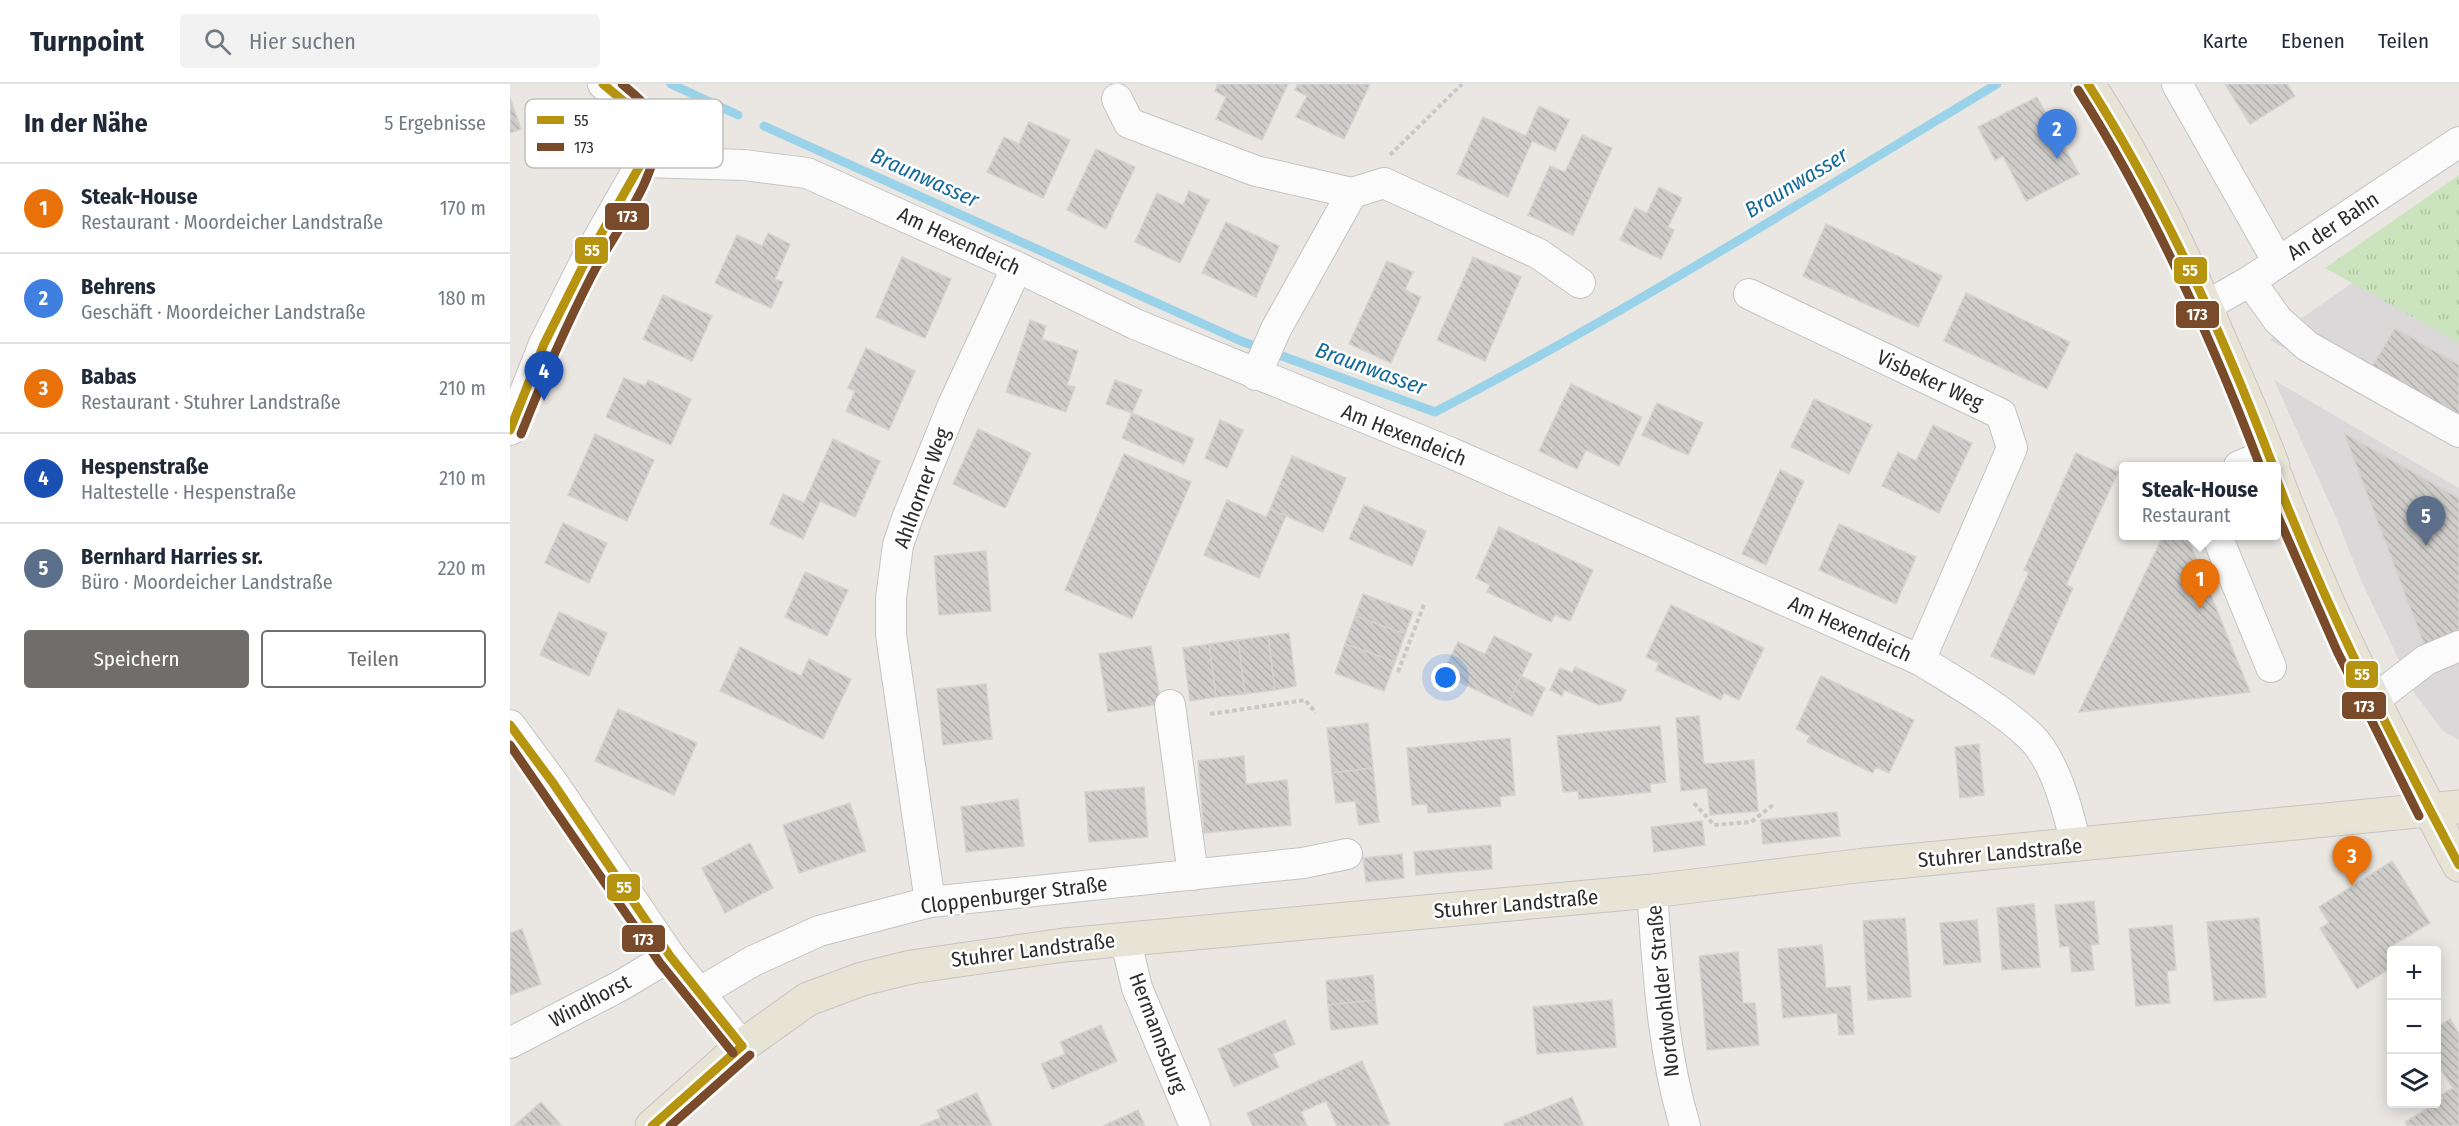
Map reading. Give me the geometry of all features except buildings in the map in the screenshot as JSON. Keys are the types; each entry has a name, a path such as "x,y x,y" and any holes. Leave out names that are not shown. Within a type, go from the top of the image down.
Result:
{"main road":[{"path":"2088,84 2122,138 2206,306 2263,462"},
{"path":"2281,502 2374,700 2444,809 2459,865"},
{"name":"Stuhrer Landstraße","path":"652,1126 742,1046 808,999 862,979 911,966 1004,951 1652,891 1865,865 2444,809"}],"street":[{"path":"603,84 621,99"},
{"path":"2178,84 2278,262"},
{"path":"1117,99 1129,123 1256,171 1352,193 1384,183 1539,254 1580,283"},
{"name":"An der Bahn","path":"2206,306 2250,281 2459,142"},
{"name":"Am Hexendeich","path":"723,164 807,173 1017,267 1136,324 1449,452 1920,660 1972,693 2031,738 2052,772 2067,807 2076,846"},
{"path":"511,427 544,344 584,264 618,209 638,168"},
{"path":"1256,375 1276,329 1352,193"},
{"name":"Ahlhorner Weg","path":"930,902 891,635 891,598 897,556 911,507 944,426 1017,267"},
{"path":"2250,281 2278,320 2307,346 2459,432"},
{"name":"Visbeker Weg","path":"1749,294 2001,414 2012,448 1920,660"},
{"path":"2219,540 2271,667"},
{"path":"2374,700 2426,660 2459,646"},
{"path":"1170,705 1193,875"},
{"path":"510,725 553,783 670,956 698,994 742,1046"},
{"name":"Cloppenburger Straße","path":"698,994 753,961 819,931 930,902 1302,863 1347,854"},
{"name":"Nordwohlder Straße","path":"1652,891 1664,1031 1673,1086 1685,1126"},
{"name":"Hermannsburg","path":"1125,939 1137,988 1195,1126"},
{"name":"Windhorst","path":"510,1043 620,986 670,956"}],"path":[{"path":"1352,193 1462,84"},
{"path":"1398,672 1425,602"},
{"path":"1210,714 1305,700 1316,713"},
{"path":"1694,803 1713,825 1751,822 1774,804"}],"shaded area":[{"path":"2459,209 2459,447 2270,340"},
{"path":"2274,380 2459,488 2459,740 2443,731 2415,694 2360,578 2338,522"}],"green space":[{"path":"2459,175 2459,343 2325,268"}],"waterway":[{"name":"Braunwasser","path":"671,84 703,99"},
{"name":"Braunwasser","path":"764,126 1241,341 1435,412 1648,294 1997,84"},
{"name":"Braunwasser","path":"723,108 738,115"}],"transit line":[{"name":"55","path":"603,84 621,99"},
{"name":"173","path":"622,84 639,99"},
{"name":"55","path":"2088,84 2116,129 2167,222 2234,367 2271,462"},
{"name":"173","path":"2078,90 2131,180 2179,274 2201,321 2258,462"},
{"name":"55","path":"510,430 544,344 584,264 639,168"},
{"name":"173","path":"521,434 580,298 632,207 650,168"},
{"name":"55","path":"2281,490 2339,626 2409,770 2459,865"},
{"name":"173","path":"2281,523 2337,651 2419,816"},
{"name":"55","path":"510,725 553,783 670,956 742,1046"},
{"name":"173","path":"510,745 660,963 733,1053"},
{"name":"55","path":"652,1126 742,1046"},
{"name":"173","path":"670,1126 750,1055"}],"place":[{"name":"Behrens","path":"2057,159"},
{"name":"Hespenstraße","path":"544,401"},
{"name":"Bernhard Harries sr.","path":"2426,546"},
{"name":"Steak-House","path":"2200,609"},
{"name":"Babas","path":"2352,886"}]}
